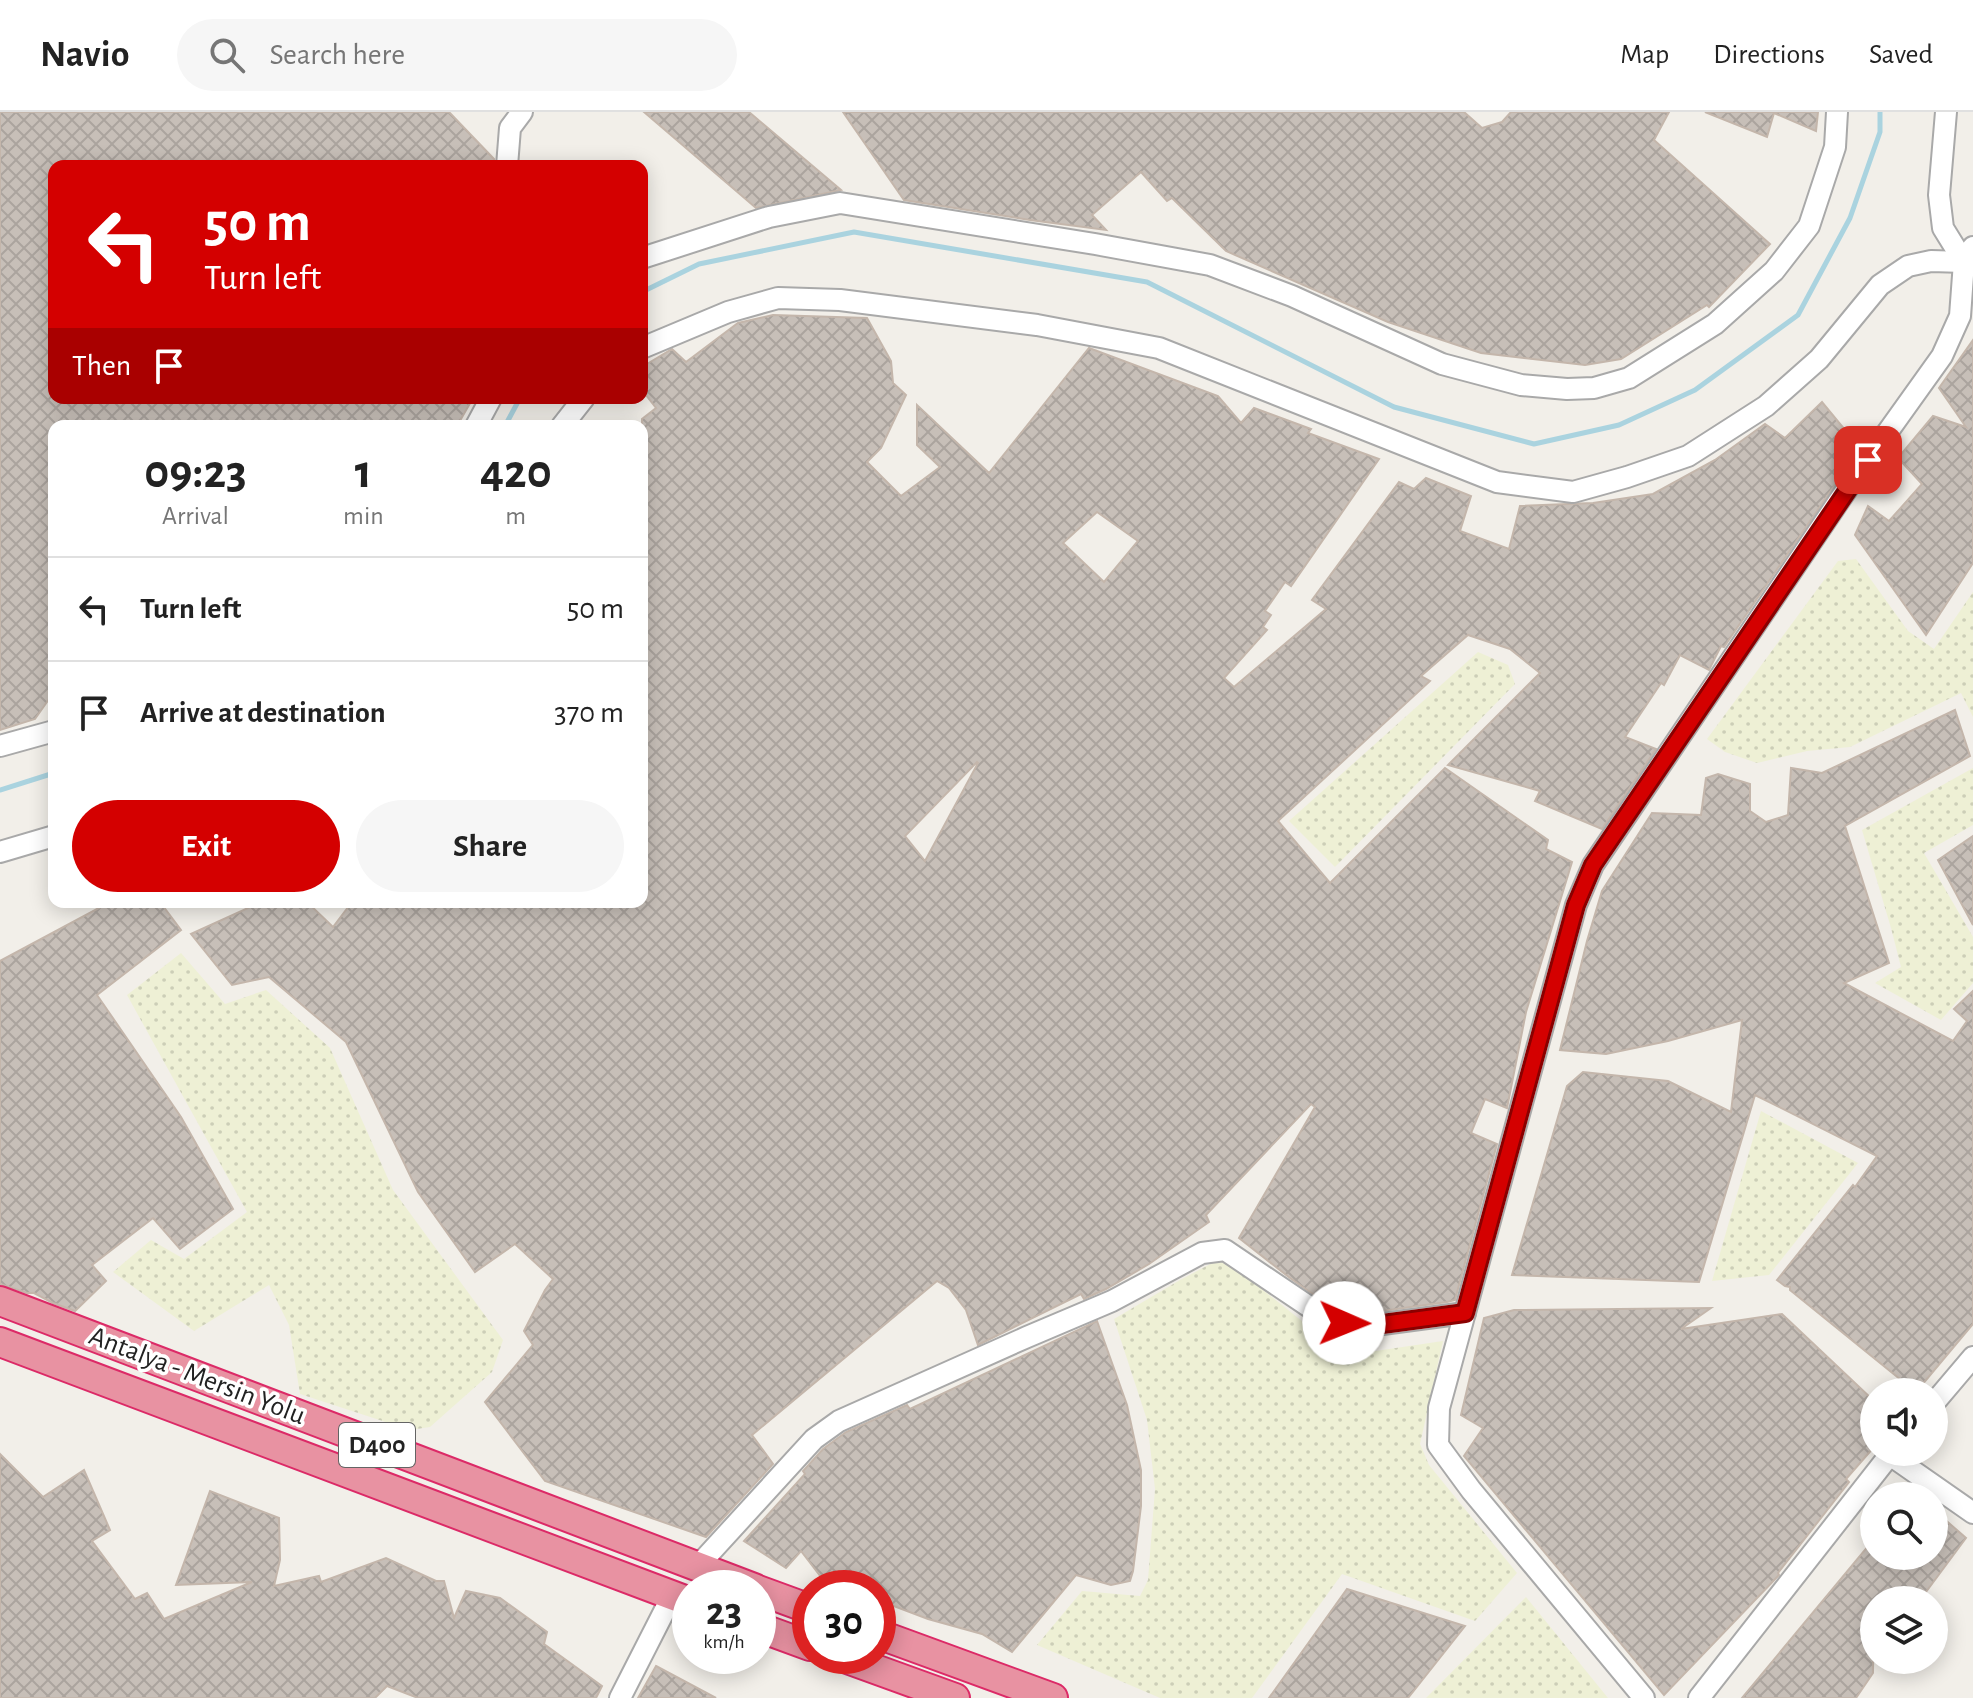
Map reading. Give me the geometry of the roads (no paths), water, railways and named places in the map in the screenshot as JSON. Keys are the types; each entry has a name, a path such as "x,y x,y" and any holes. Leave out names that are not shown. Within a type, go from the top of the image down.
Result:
{"highway":[{"name":"Antalya - Mersin Yolu","path":"0,1301 705,1570"},
{"name":"Antalya - Mersin Yolu","path":"0,1342 672,1596"},
{"path":"896,1641 1053,1698"},
{"path":"889,1674 955,1698"}],"street":[{"path":"507,160 510,128 522,112"},
{"path":"648,256 769,217 840,203 1210,265 1292,296 1442,364 1521,385 1594,388 1629,378 1715,324 1774,271 1809,226 1835,147 1837,112"},
{"path":"1946,112 1939,195 1943,228 1968,255"},
{"path":"648,345 728,312 778,298 840,300 1037,325 1159,348 1497,482 1573,492 1688,456 1766,406 1788,387 1819,359 1880,285 1908,266 1968,255"},
{"path":"1644,1698 1471,1490 1438,1445 1439,1408 1576,905 1593,865 1849,486 1942,356 1960,316 1968,255"},
{"path":"567,420 579,404"},
{"path":"0,746 48,733"},
{"path":"0,852 48,838"},
{"path":"697,1567 814,1439 839,1421 1112,1301 1202,1253 1225,1250 1314,1310 1344,1323 1375,1325 1465,1313"},
{"path":"1948,1386 1973,1357"},
{"path":"1699,1698 1881,1466"},
{"path":"1909,1466 1973,1513"},
{"path":"620,1698 672,1614"}],"waterway":[{"path":"648,289 699,264 854,232 1147,282 1394,407 1534,444 1619,425 1695,390 1798,315 1850,218 1880,132 1880,112"},
{"path":"508,420 517,404"},
{"path":"0,790 48,775"}]}
